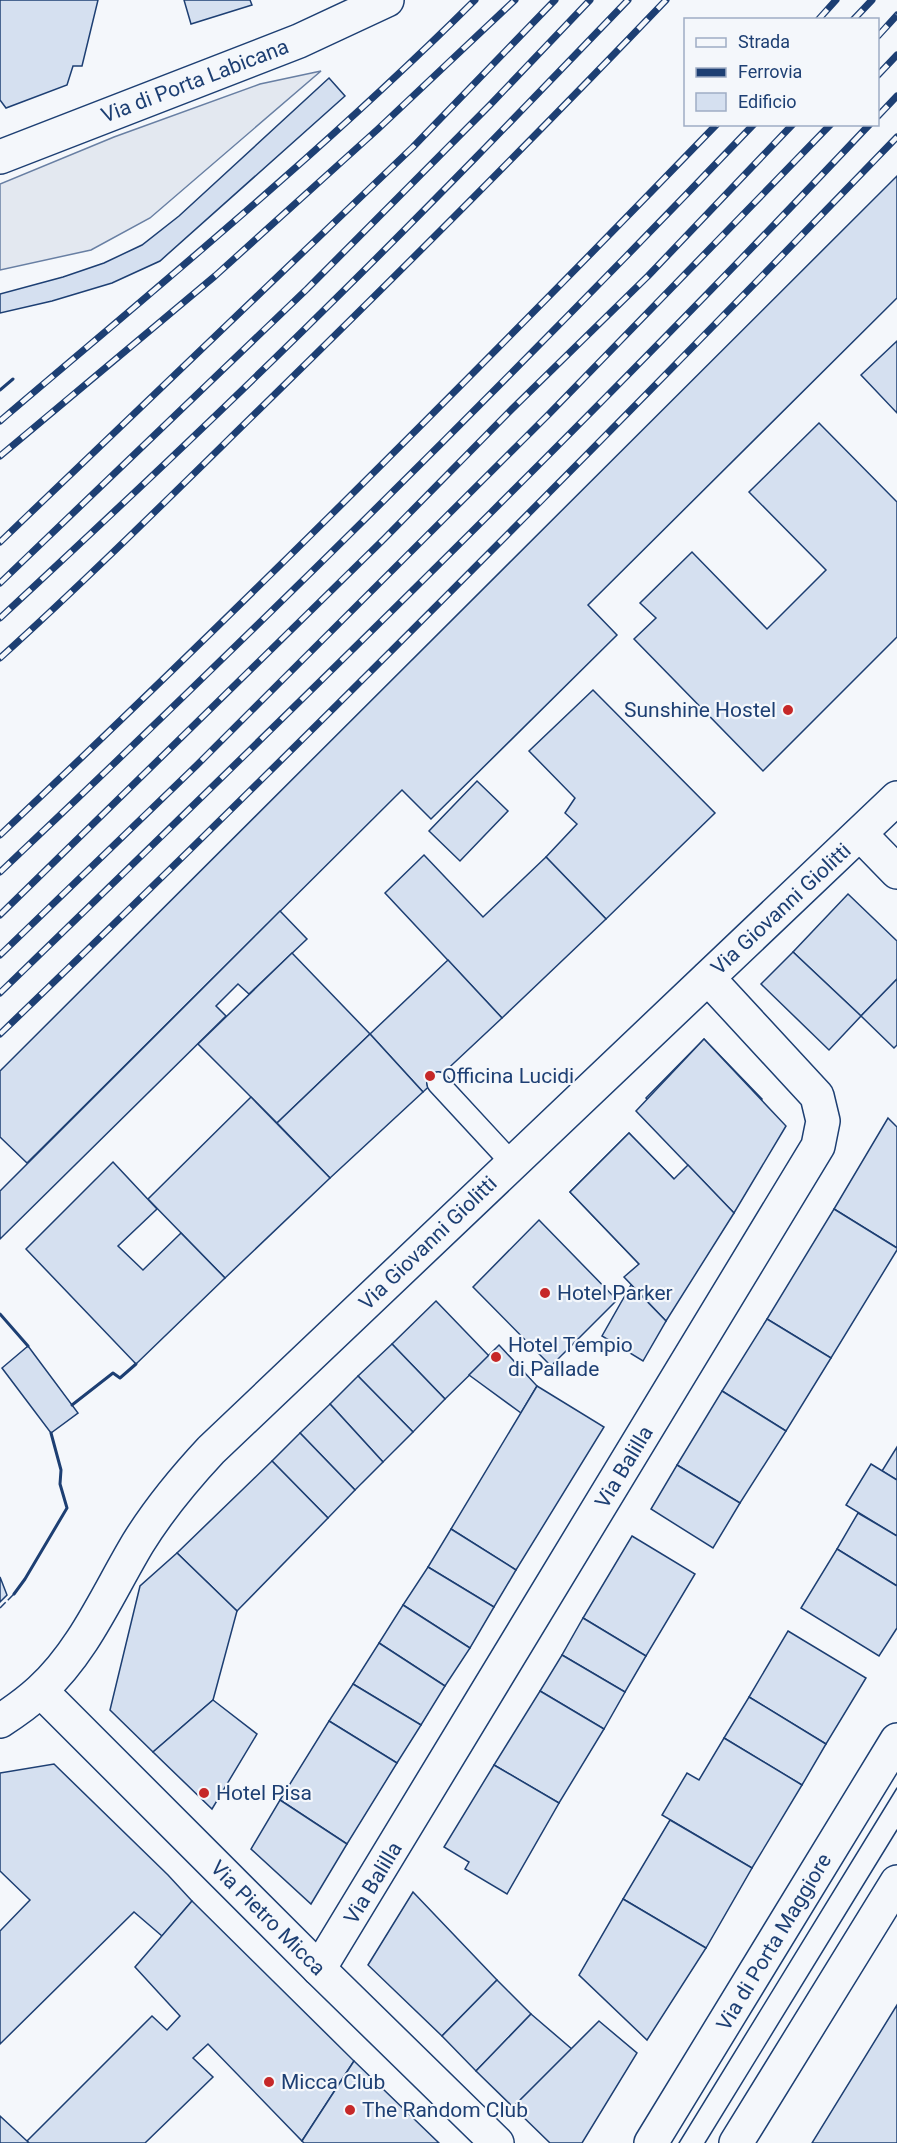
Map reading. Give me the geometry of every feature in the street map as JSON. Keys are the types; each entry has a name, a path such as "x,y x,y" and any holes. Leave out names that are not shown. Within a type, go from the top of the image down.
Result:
{"street":[{"name":"Via di Porta Labicana","path":"0,157 299,41 387,0"},
{"name":"Via Giovanni Giolitti","path":"0,1721 41,1691 64,1665 84,1637 160,1509 181,1482 243,1419 897,798"},
{"path":"860,834 897,872"},
{"name":"Via Balilla","path":"319,1970 818,1146 824,1121 816,1096 708,978"},
{"name":"Via Pietro Micca","path":"41,1691 319,1970 497,2143"},
{"name":"Via di Porta Maggiore","path":"651,2143 897,1740"},
{"path":"736,2143 897,1882"}],"lane":[{"path":"438,1083 512,1163"}],"shaded area":[{"path":"321,71 150,218 91,250 0,270 0,184 114,137 260,84"}],"building":[{"path":"0,0 98,0 82,66 73,66 67,85 6,108 0,100"},
{"path":"184,0 250,0 252,5 191,24"},
{"path":"329,78 345,96 160,261 112,283 52,301 0,313 0,294 104,263 142,245 179,216"},
{"path":"897,176 897,298 588,605 617,635 431,819 402,790 27,1163 0,1137 0,1071"},
{"path":"897,341 897,413 861,375"},
{"path":"819,423 897,502 897,637 763,771 634,639 656,618 640,603 692,552 767,629 826,570 749,492"},
{"path":"593,690 715,813 606,919 546,857 577,824 565,813 575,798 529,751"},
{"path":"477,781 508,811 460,861 429,831"},
{"path":"424,855 483,917 546,857 606,919 502,1018 385,893"},
{"path":"848,894 897,941 897,979 861,1016 793,952"},
{"path":"280,911 307,939 249,994 238,984 216,1006 226,1016 0,1239 0,1191"},
{"path":"793,952 861,1016 829,1050 761,984"},
{"path":"292,953 370,1034 277,1123 198,1044"},
{"path":"448,960 502,1018 423,1092 370,1034"},
{"path":"897,979 897,1045 894,1048 861,1016"},
{"path":"370,1034 423,1092 330,1178 277,1123"},
{"path":"704,1039 762,1099 705,1156 646,1098"},
{"path":"704,1039 786,1126 734,1213 636,1111"},
{"path":"251,1097 330,1178 225,1278 148,1199"},
{"path":"888,1118 897,1127 897,1248 834,1209"},
{"path":"629,1133 674,1179 696,1207 639,1264 570,1192"},
{"path":"629,1133 674,1179 688,1165 734,1213 666,1321 624,1277 639,1264 570,1192"},
{"path":"113,1162 157,1209 118,1246 143,1270 181,1233 225,1278 136,1364 26,1249"},
{"path":"834,1209 897,1250 831,1358 767,1319"},
{"name":"Hotel Parker","path":"539,1220 617,1300 551,1366 473,1287"},
{"path":"631,1285 666,1321 643,1361 602,1336"},
{"path":"436,1301 489,1356 445,1399 392,1344"},
{"path":"767,1319 831,1358 786,1431 722,1391"},
{"path":"392,1344 445,1399 413,1432 358,1376"},
{"path":"499,1345 537,1386 521,1413 469,1375"},
{"path":"28,1346 78,1413 51,1433 2,1368"},
{"path":"358,1376 413,1432 383,1462 330,1404"},
{"path":"537,1386 604,1427 516,1570 451,1529"},
{"path":"722,1391 786,1431 740,1503 677,1465"},
{"path":"330,1404 383,1462 355,1490 300,1433"},
{"path":"300,1433 355,1490 328,1518 272,1461"},
{"path":"897,1447 897,1480 882,1471"},
{"path":"272,1461 328,1518 237,1611 177,1553"},
{"path":"871,1464 897,1480 897,1536 846,1505"},
{"path":"677,1465 740,1503 713,1548 651,1509"},
{"path":"858,1513 897,1536 897,1586 837,1549"},
{"path":"451,1529 516,1570 494,1607 428,1567"},
{"path":"632,1536 695,1574 646,1656 583,1618"},
{"path":"837,1549 897,1586 897,1628 879,1656 801,1608"},
{"path":"177,1553 237,1611 213,1700 153,1752 110,1710 140,1586"},
{"path":"428,1567 494,1607 470,1648 403,1605"},
{"path":"0,1577 7,1595 0,1602"},
{"path":"403,1605 470,1648 445,1686 379,1643"},
{"path":"583,1618 646,1656 625,1692 562,1655"},
{"path":"788,1631 866,1678 826,1744 749,1697"},
{"path":"379,1643 445,1686 421,1725 353,1684"},
{"path":"562,1655 625,1692 604,1729 540,1691"},
{"path":"353,1684 421,1725 397,1763 329,1721"},
{"path":"540,1691 604,1729 559,1803 494,1765"},
{"path":"749,1697 826,1744 802,1785 724,1738"},
{"path":"213,1700 257,1734 212,1809 153,1752"},
{"path":"329,1721 397,1763 347,1844 280,1800"},
{"path":"724,1738 802,1785 752,1868 662,1815 687,1773 699,1780"},
{"path":"54,1764 192,1901 162,1936 134,1912 0,2044 0,1931 30,1900 0,1871 0,1773"},
{"path":"494,1765 559,1803 507,1894 465,1869 469,1862 444,1847"},
{"path":"280,1800 347,1844 311,1904 251,1849"},
{"path":"670,1820 752,1868 706,1948 623,1899"},
{"path":"413,1892 497,1980 442,2036 368,1965"},
{"path":"623,1899 706,1948 647,2040 579,1975"},
{"path":"192,1901 354,2061 302,2141 208,2044 193,2058 213,2077 145,2143 29,2143 27,2141 152,2016 167,2030 180,2016 135,1967"},
{"path":"497,1980 531,2014 476,2071 442,2036"},
{"path":"897,2005 897,2143 812,2143"},
{"path":"531,2014 573,2050 513,2107 476,2071"},
{"path":"599,2021 637,2053 582,2143 550,2143 513,2107"},
{"path":"354,2061 439,2143 304,2143 302,2141"},
{"path":"0,2116 27,2141 29,2143 0,2143"}],"tram line":[{"path":"679,2143 897,1788"},
{"path":"705,2143 897,1830"}],"railway":[{"path":"0,421 301,163 475,0"},
{"path":"0,456 215,276 378,129 515,0"},
{"path":"0,542 413,147 555,0"},
{"path":"0,583 307,289 490,105 590,0"},
{"path":"0,618 163,466 323,311 628,0"},
{"path":"0,658 137,529 371,300 666,0"},
{"path":"820,18 836,0"},
{"path":"855,18 872,0"},
{"path":"879,35 897,15"},
{"path":"879,74 897,55"},
{"path":"879,115 897,96"},
{"path":"0,835 363,484 715,126"},
{"path":"0,872 382,503 752,126"},
{"path":"0,915 384,539 648,276 791,126"},
{"path":"0,955 197,765 549,414 829,126"},
{"path":"0,993 330,672 548,455 868,126"},
{"path":"0,1034 453,590 897,137"}],"fence":[{"path":"0,1608 14,1594"}],"wall":[{"path":"0,390 13,379"},
{"path":"0,1314 28,1346"},
{"path":"72,1405 113,1373 120,1378 136,1364"},
{"path":"14,1594 67,1508 60,1484 61,1470 51,1433"}],"place":[{"name":"Sunshine Hostel","path":"788,710"},
{"name":"Officina Lucidi","path":"430,1076"},
{"name":"Hotel Parker","path":"545,1293"},
{"name":"Hotel Tempio di Pallade","path":"496,1357"},
{"name":"Hotel Pisa","path":"204,1793"},
{"name":"Micca Club","path":"269,2082"},
{"name":"The Random Club","path":"350,2110"}]}
